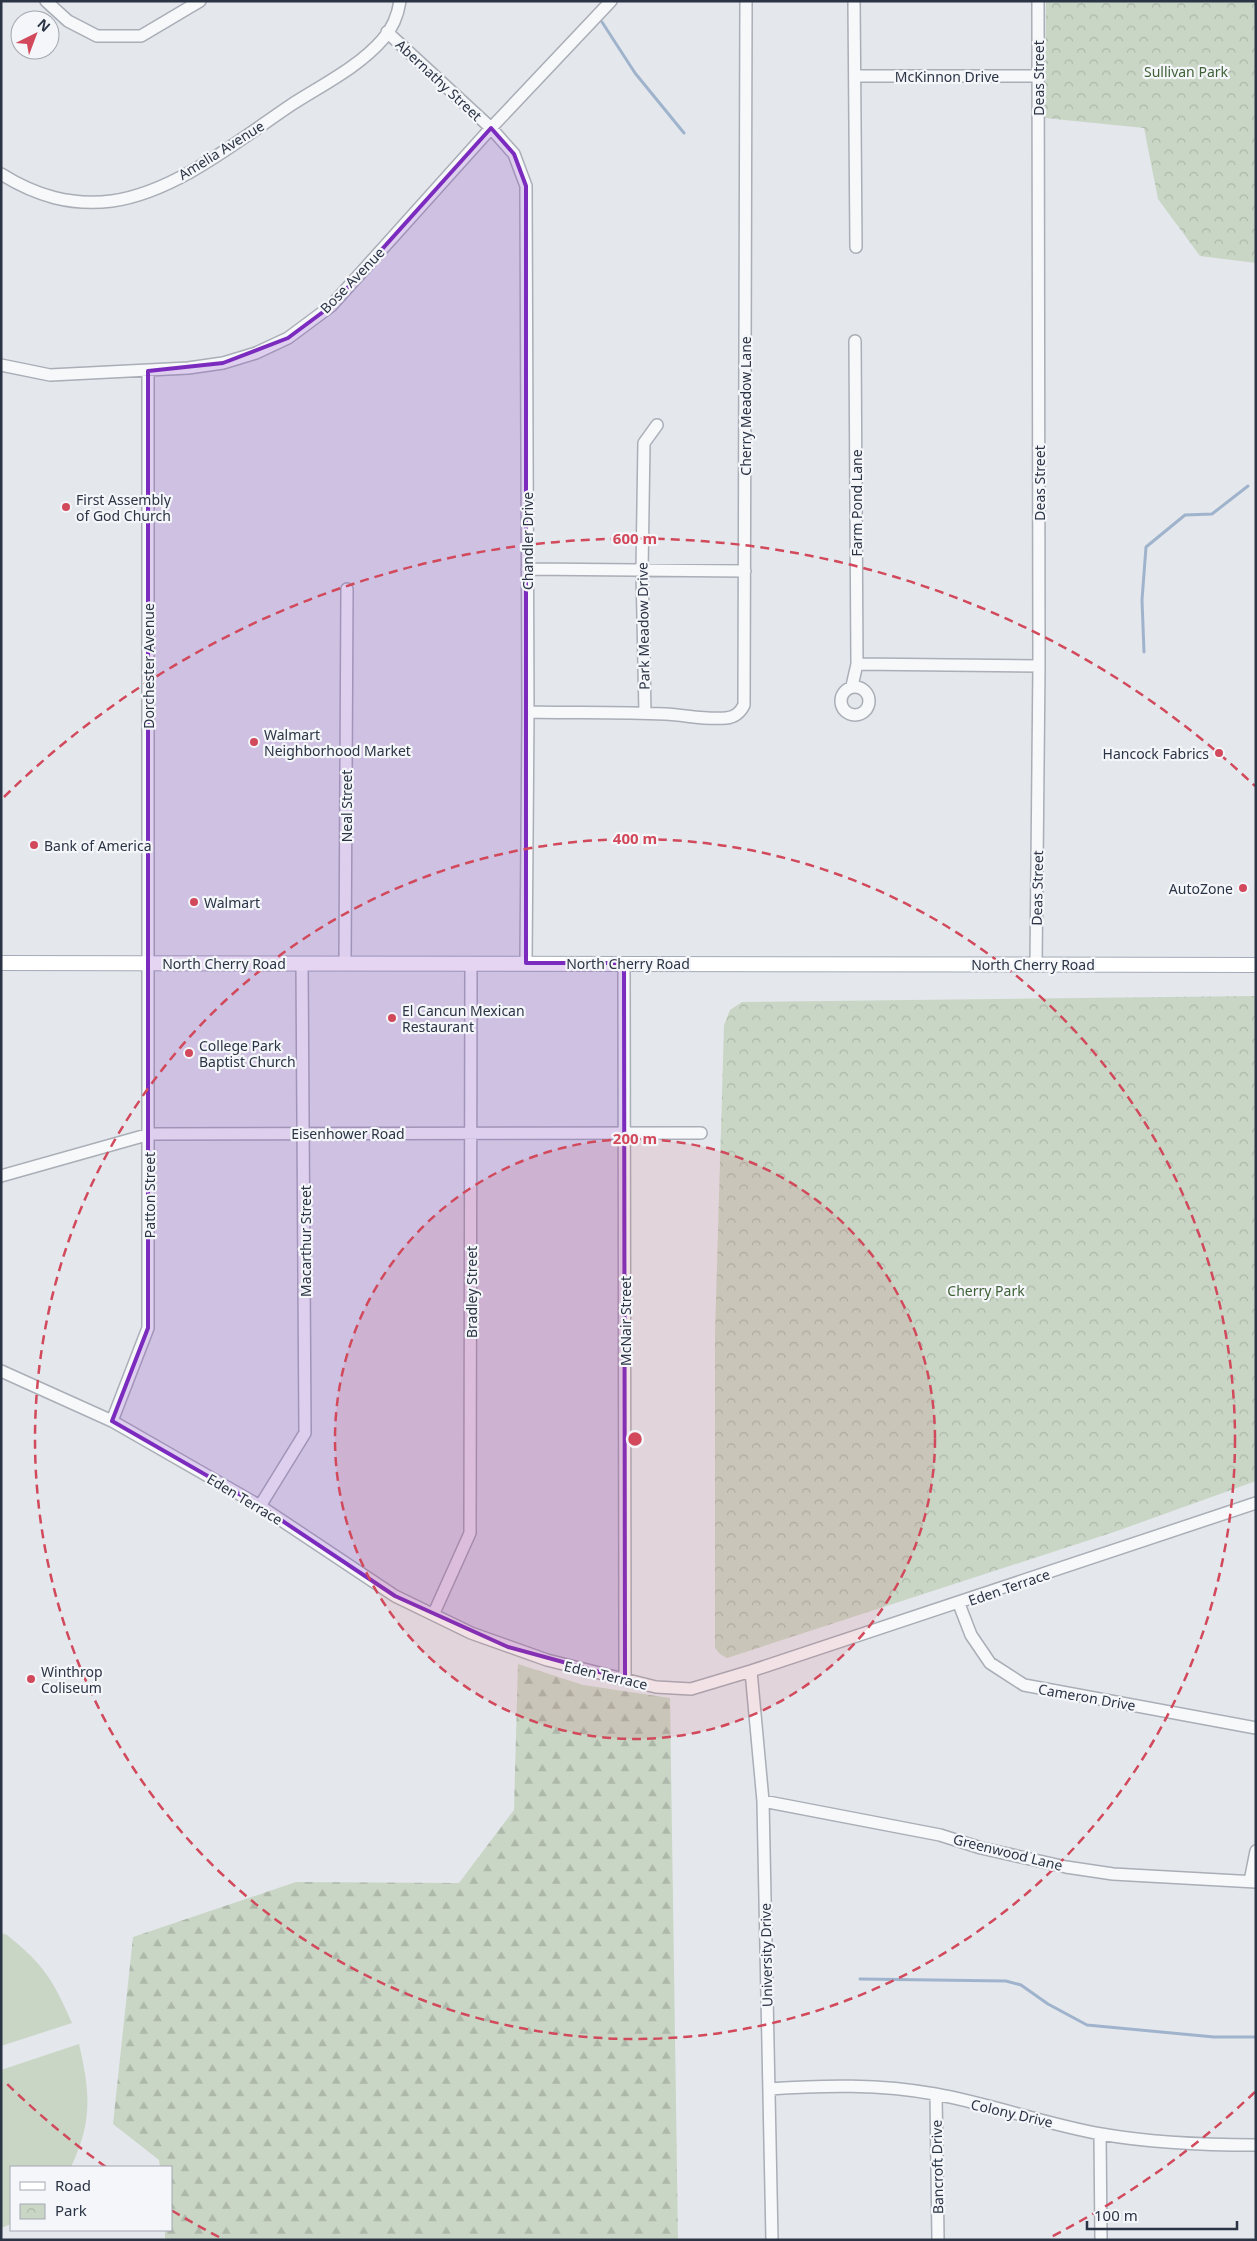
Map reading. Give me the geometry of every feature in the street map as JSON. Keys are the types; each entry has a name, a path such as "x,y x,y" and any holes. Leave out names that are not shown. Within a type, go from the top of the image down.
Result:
{"main road":[{"name":"North Cherry Road","path":"1,964 149,962 1256,965"}],"street":[{"path":"46,1 68,21 97,36 141,36 200,1"},
{"name":"Amelia Avenue","path":"1,174 24,188 47,197 80,203 114,201 149,192 189,172 357,63 387,32 393,23 400,1"},
{"name":"Bose Avenue","path":"1,365 50,375 148,371 222,363 256,353 288,338 331,306 491,128 611,1"},
{"name":"Cherry Meadow Lane","path":"645,713 679,714 696,718 726,718 740,712 745,699 746,1"},
{"path":"854,1 856,247"},
{"name":"Deas Street","path":"1036,964 1038,1"},
{"name":"Abernathy Street","path":"387,32 491,128"},
{"name":"McKinnon Drive","path":"856,76 1038,76"},
{"name":"Chandler Drive","path":"491,128 514,154 526,186 528,712 526,963"},
{"name":"Farm Pond Lane","path":"852,686 857,664 855,341"},
{"name":"Dorchester Avenue","path":"148,371 149,962"},
{"name":"Park Meadow Drive","path":"645,713 642,570 644,443 657,425"},
{"path":"527,569 745,571"},
{"name":"Neal Street","path":"345,963 347,589"},
{"path":"857,664 1038,666"},
{"path":"528,712 645,713"},
{"name":"Patton Street","path":"112,1420 148,1328 149,962"},
{"name":"Macarthur Street","path":"260,1506 305,1433 302,963"},
{"name":"Bradley Street","path":"434,1613 470,1533 471,964"},
{"name":"McNair Street","path":"624,964 625,1679"},
{"name":"Eisenhower Road","path":"1,1176 150,1134 700,1133"},
{"name":"Eden Terrace","path":"1,1371 112,1420 260,1506 395,1596 471,1632 508,1647 570,1667 656,1687 691,1689 751,1671 959,1604 1256,1503"},
{"name":"Cameron Drive","path":"959,1604 971,1635 990,1663 1024,1685 1256,1728"},
{"name":"University Drive","path":"751,1671 763,1801 772,2240"},
{"name":"Greenwood Lane","path":"763,1801 940,1834 998,1852 1066,1867 1113,1874 1253,1882"},
{"path":"1253,1882 1256,1851"},
{"name":"Colony Drive","path":"769,2089 823,2085 860,2086 936,2094 1100,2134 1188,2144 1256,2145"},
{"name":"Bancroft Drive","path":"936,2094 938,2240"},
{"path":"1100,2134 1101,2240"}],"highlighted area":[{"path":"491,128 514,154 526,186 526,963 624,963 625,1679 508,1647 395,1596 260,1506 112,1421 148,1328 148,371 223,363 288,338 331,306"}],"green space":[{"name":"Sullivan Park","path":"1046,1 1256,1 1256,263 1200,256 1158,199 1144,128 1045,118"},
{"name":"Cherry Park","path":"1256,996 1256,1481 1117,1531 727,1658 720,1654 715,1648 715,1335 724,1025 730,1010 742,1002"},
{"path":"518,1664 583,1685 670,1698 678,2240 165,2240 165,2231 172,2231 172,2166 160,2166 159,2160 113,2124 133,1937 296,1882 459,1883 514,1810"},
{"path":"1,1933 7,1935 39,1964 59,1994 72,2023 1,2046"},
{"path":"79,2044 87,2092 87,2106 83,2135 71,2166 10,2166 10,2224 1,2228 1,2070"}],"waterway":[{"path":"602,22 635,73 684,133"},
{"path":"1144,652 1142,600 1146,547 1185,515 1212,514 1248,486"},
{"path":"860,1979 1006,1981 1021,1985 1048,2004 1087,2025 1214,2037 1256,2037"}],"place":[{"name":"First Assembly of God Church","path":"66,507"},
{"name":"Walmart Neighborhood Market","path":"254,742"},
{"name":"Hancock Fabrics","path":"1219,753"},
{"name":"Bank of America","path":"34,845"},
{"name":"AutoZone","path":"1243,888"},
{"name":"Walmart","path":"194,902"},
{"name":"El Cancun Mexican Restaurant","path":"392,1018"},
{"name":"College Park Baptist Church","path":"189,1053"},
{"name":"Winthrop Coliseum","path":"31,1679"}]}
